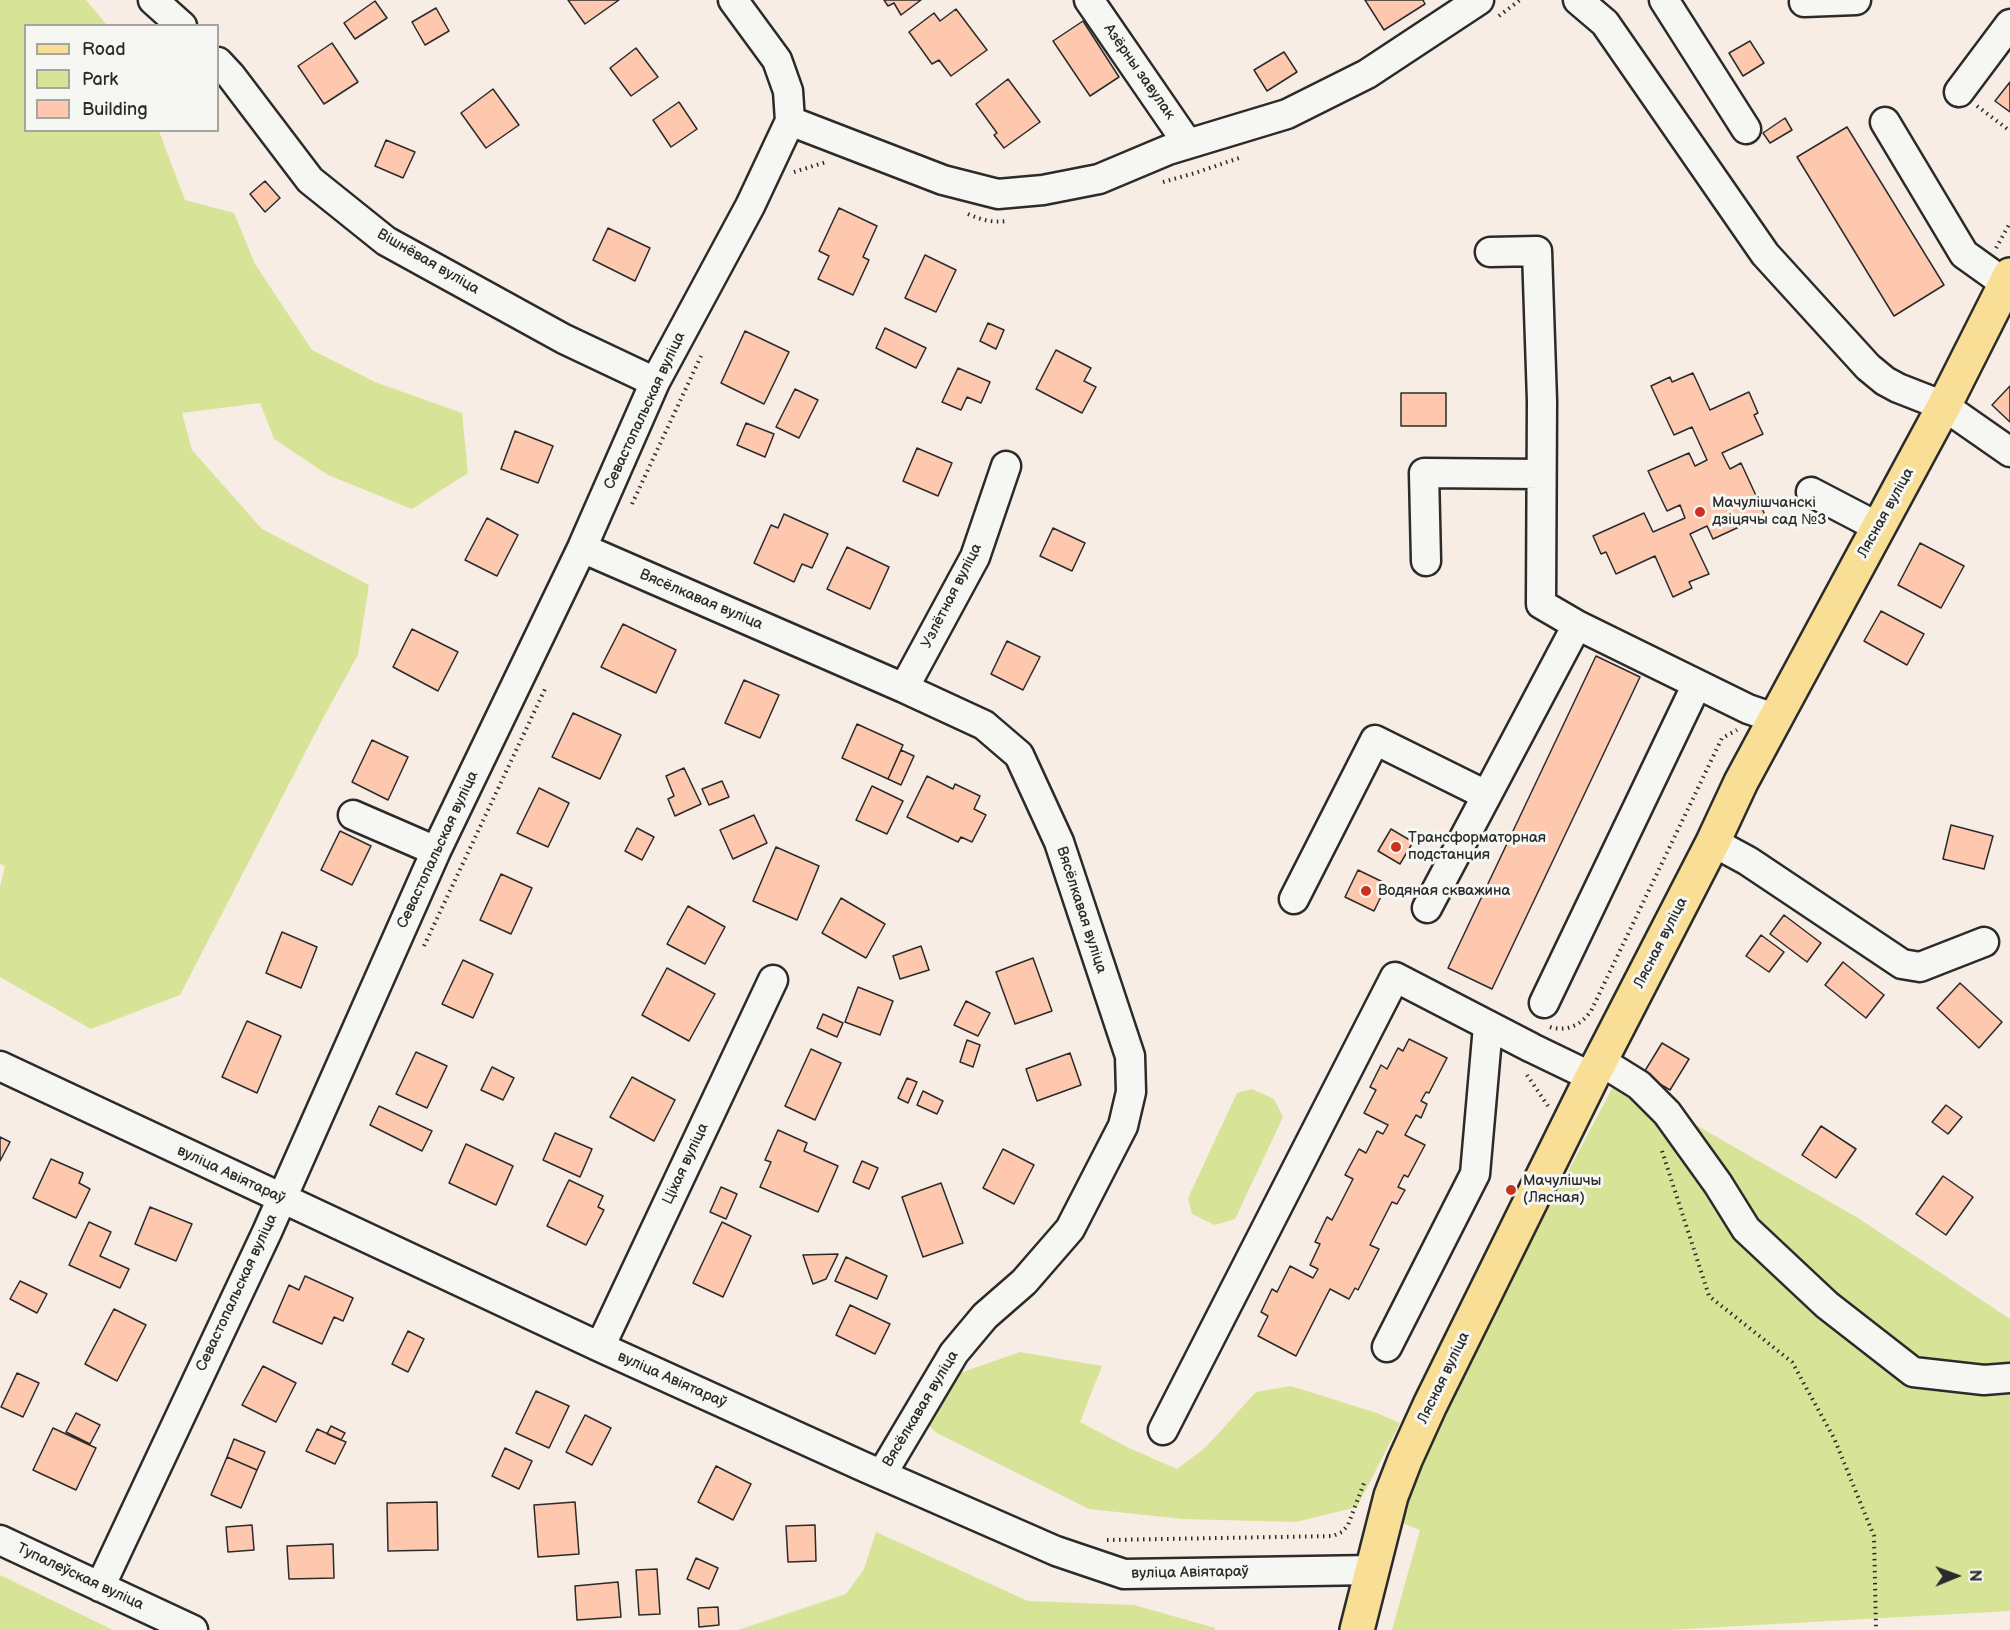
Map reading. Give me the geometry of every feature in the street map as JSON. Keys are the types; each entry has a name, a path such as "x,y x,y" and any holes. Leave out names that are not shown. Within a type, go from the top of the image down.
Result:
{"main road":[{"name":"Лясная вуліца","path":"1357,1630 1373,1569 1377,1490 1405,1460 1430,1405 1713,842 1741,782 1762,714 1878,527 1944,406 2008,280"}],"street":[{"path":"153,0 180,24"},
{"path":"733,0 777,60 788,91 790,121 943,180 998,194 1043,190 1099,179 1168,150 1287,114 1484,11"},
{"name":"Азёрны завулак","path":"1089,0 1188,144"},
{"path":"1578,0 1605,23 1765,254 1868,367 1898,388 1944,406 2010,452"},
{"path":"1664,0 1746,129"},
{"path":"1804,2 1856,0"},
{"path":"1959,92 2010,24"},
{"name":"Вішнёвая вуліца","path":"219,63 310,180 386,241 564,339 655,382"},
{"name":"Севастопальская вуліца","path":"100,1587 267,1232 280,1198 436,851 582,548 655,382 750,206 790,121"},
{"path":"1885,122 1964,254 2008,280"},
{"path":"1490,252 1537,251 1542,401 1541,604 1577,625 1762,714"},
{"name":"Узлётная вуліца","path":"904,688 975,557 1006,466"},
{"path":"1426,561 1424,473 1540,474"},
{"path":"1810,492 1878,527"},
{"name":"Вясёлкавая вуліца","path":"582,548 984,725 1018,754 1059,842 1130,1056 1131,1092 1123,1126 1070,1229 1024,1282 985,1316 954,1353 882,1474"},
{"path":"1427,908 1577,625"},
{"path":"1544,1003 1697,684"},
{"path":"1294,900 1375,740 1486,795"},
{"path":"353,815 436,851"},
{"path":"1713,842 1748,861 1902,964 1920,967 1984,942"},
{"path":"1163,1430 1395,977 1532,1048 1639,1085 1667,1113 1718,1184 1746,1229 1835,1312 1913,1371 1983,1380 2010,1378"},
{"name":"Ціхая вуліца","path":"600,1347 773,980"},
{"path":"1387,1347 1475,1174 1488,1026"},
{"name":"вуліца Авіятараў","path":"0,1066 600,1347 1056,1551 1124,1574 1373,1569"},
{"name":"Тупалеўская вуліца","path":"0,1540 193,1630"}],"path":[{"path":"1484,11 1520,0"},
{"path":"1959,92 2010,131"},
{"path":"1152,185 1248,154"},
{"path":"784,175 828,162"},
{"path":"960,211 980,219 999,222 1010,220"},
{"path":"631,505 705,345"},
{"path":"422,951 546,686"},
{"path":"1544,1117 1549,1106 1524,1072 1542,1024 1568,1029 1584,1020 1591,1011 1722,738 1762,714"},
{"path":"1660,1148 1709,1296 1792,1362 1834,1438 1874,1536 1876,1630"},
{"path":"1105,1540 1333,1536 1342,1532 1377,1490 1369,1473"}],"green space":[{"path":"0,0 86,0 106,24 24,24 24,132 159,132 185,200 234,213 255,264 312,350 375,382 462,413 468,473 412,509 328,475 274,439 260,403 182,413 192,450 262,529 369,585 358,655 180,995 91,1029 0,977 0,887 5,866 0,864"},
{"path":"1616,1081 1858,1218 2010,1319 2010,1611 1668,1630 1392,1630 1420,1530 1400,1522 1437,1419"},
{"path":"1252,1089 1274,1099 1283,1117 1235,1219 1215,1225 1192,1214 1188,1198 1237,1093"},
{"path":"1020,1352 1102,1366 1080,1422 1129,1448 1177,1469 1206,1447 1256,1392 1291,1386 1377,1413 1400,1423 1357,1507 1296,1522 1182,1519 1089,1509 937,1433 921,1419 960,1373"},
{"path":"876,1532 1028,1601 1134,1605 1215,1628 1215,1630 738,1630 846,1594 864,1569"},
{"path":"0,1575 113,1630 0,1630"}],"building":[{"path":"568,0 619,0 585,24"},
{"path":"884,0 921,0 901,15 894,3 888,6"},
{"path":"1365,0 1423,0 1425,4 1384,30"},
{"path":"375,1 387,18 355,39 344,23"},
{"path":"436,8 449,31 425,45 412,22"},
{"path":"956,9 987,50 951,76 939,60 932,64 909,32 934,13 940,21"},
{"path":"1083,21 1119,77 1090,96 1053,41"},
{"path":"1750,41 1764,63 1743,76 1729,53"},
{"path":"332,43 358,82 324,104 298,66"},
{"path":"636,48 658,77 631,96 610,68"},
{"path":"1284,52 1297,72 1267,91 1254,70"},
{"path":"1008,79 1040,122 1004,148 994,135 997,133 976,104"},
{"path":"2010,82 2010,112 1995,101"},
{"path":"493,89 519,125 486,148 461,113"},
{"path":"679,102 697,129 671,147 653,120"},
{"path":"1785,118 1792,130 1770,143 1763,133"},
{"path":"1847,127 1944,285 1894,316 1797,157"},
{"path":"386,140 415,152 403,178 375,166"},
{"path":"265,181 280,198 265,212 250,194"},
{"path":"839,208 877,226 863,257 869,260 853,295 818,279 829,256 819,251"},
{"path":"608,228 650,248 635,281 593,260"},
{"path":"925,255 956,270 936,312 905,298"},
{"path":"988,323 1004,330 996,349 980,341"},
{"path":"885,328 926,348 916,368 876,348"},
{"path":"745,331 789,352 764,404 721,383"},
{"path":"1056,350 1091,368 1084,381 1096,387 1082,413 1036,389"},
{"path":"958,368 990,382 981,403 967,397 961,410 942,402"},
{"path":"1693,373 1710,410 1749,392 1758,413 1754,415 1763,434 1722,453 1730,469 1741,463 1765,515 1713,539 1707,526 1690,534 1709,574 1689,582 1692,588 1673,597 1655,556 1616,574 1606,552 1601,554 1593,536 1644,513 1653,532 1685,518 1680,505 1667,511 1648,471 1689,453 1695,466 1707,460 1692,427 1674,435 1651,386 1670,377 1672,382"},
{"path":"2010,386 2010,422 1992,405"},
{"path":"795,389 818,400 799,438 776,427"},
{"path":"1401,393 1446,393 1446,426 1401,426"},
{"path":"746,423 774,434 765,457 737,445"},
{"path":"515,431 553,446 538,483 501,469"},
{"path":"917,448 952,463 938,496 903,481"},
{"path":"784,514 828,534 812,568 802,564 794,582 754,563 771,525 778,528"},
{"path":"487,518 518,535 497,576 465,560"},
{"path":"1053,528 1085,543 1072,571 1040,556"},
{"path":"1920,543 1964,566 1941,608 1898,585"},
{"path":"847,547 889,567 870,609 827,589"},
{"path":"1881,611 1924,634 1907,665 1864,641"},
{"path":"623,624 676,650 656,693 601,667"},
{"path":"412,629 458,652 438,691 393,667"},
{"path":"1007,641 1040,657 1023,690 991,674"},
{"path":"1596,656 1640,677 1492,989 1448,968"},
{"path":"744,680 779,695 760,738 725,723"},
{"path":"573,713 621,735 600,779 552,757"},
{"path":"857,724 903,745 888,779 842,758"},
{"path":"372,740 408,757 388,800 352,782"},
{"path":"901,750 914,756 901,785 888,779"},
{"path":"684,768 701,804 675,816 668,799 674,796 666,776"},
{"path":"927,776 953,789 955,784 980,796 974,809 986,815 972,842 961,837 958,842 907,817"},
{"path":"722,781 729,797 709,805 702,789"},
{"path":"872,786 903,801 887,834 856,820"},
{"path":"539,788 569,803 548,847 517,833"},
{"path":"754,815 767,843 733,859 720,830"},
{"path":"1951,825 1993,836 1984,869 1943,859"},
{"path":"637,828 654,837 642,860 625,851"},
{"name":"Трансформаторная подстанция","path":"1391,829 1413,842 1400,864 1378,851"},
{"path":"340,831 371,846 352,885 321,870"},
{"path":"776,847 819,866 797,920 753,901"},
{"name":"Водяная скважина","path":"1358,870 1387,884 1374,911 1345,897"},
{"path":"501,874 532,888 511,934 480,920"},
{"path":"841,898 885,924 866,958 822,933"},
{"path":"688,906 725,927 705,964 667,944"},
{"path":"1784,915 1821,943 1807,962 1770,934"},
{"path":"282,932 317,947 301,988 266,973"},
{"path":"1761,935 1784,952 1769,972 1746,956"},
{"path":"921,946 929,970 900,979 893,956"},
{"path":"1033,958 1052,1011 1015,1024 996,972"},
{"path":"463,960 493,974 473,1018 442,1004"},
{"path":"1843,962 1884,995 1866,1018 1825,985"},
{"path":"667,968 715,994 689,1041 642,1015"},
{"path":"1960,983 2002,1022 1979,1048 1937,1008"},
{"path":"858,987 893,1001 880,1035 845,1022"},
{"path":"966,1001 990,1013 978,1036 954,1025"},
{"path":"823,1014 843,1023 837,1037 817,1028"},
{"path":"247,1021 281,1036 257,1093 222,1077"},
{"path":"1409,1039 1447,1058 1429,1093 1426,1092 1421,1101 1427,1104 1421,1118 1416,1115 1405,1135 1425,1145 1408,1177 1404,1175 1398,1187 1405,1190 1397,1204 1392,1202 1370,1245 1379,1249 1358,1290 1355,1288 1349,1299 1330,1289 1296,1356 1258,1336 1268,1316 1261,1312 1272,1289 1277,1292 1290,1266 1313,1278 1318,1269 1310,1265 1320,1244 1315,1242 1327,1217 1332,1220 1353,1179 1345,1175 1359,1149 1366,1153 1377,1131 1383,1134 1388,1125 1364,1113 1376,1090 1370,1087 1381,1065 1387,1069 1398,1048 1403,1051"},
{"path":"967,1040 980,1045 973,1067 960,1062"},
{"path":"1662,1043 1689,1059 1670,1090 1643,1074"},
{"path":"811,1049 841,1063 815,1120 785,1106"},
{"path":"416,1052 447,1066 427,1108 396,1094"},
{"path":"1070,1053 1081,1085 1037,1101 1026,1069"},
{"path":"492,1067 514,1078 503,1100 481,1090"},
{"path":"632,1077 675,1100 654,1141 610,1117"},
{"path":"907,1078 917,1082 908,1103 898,1098"},
{"path":"923,1091 943,1101 937,1114 917,1105"},
{"path":"1946,1105 1962,1117 1948,1134 1932,1122"},
{"path":"379,1106 432,1131 422,1151 370,1125"},
{"path":"1821,1126 1856,1149 1836,1178 1802,1155"},
{"path":"778,1130 807,1143 804,1151 838,1166 818,1212 760,1187 771,1162 765,1160"},
{"path":"555,1133 592,1149 580,1177 543,1160"},
{"path":"0,1137 10,1142 0,1161"},
{"path":"466,1144 513,1166 496,1205 449,1183"},
{"path":"1003,1149 1034,1165 1014,1204 983,1188"},
{"path":"51,1159 83,1173 79,1183 90,1189 76,1218 33,1198"},
{"path":"862,1161 878,1168 869,1189 853,1182"},
{"path":"1943,1176 1973,1197 1946,1235 1916,1214"},
{"path":"569,1180 603,1196 598,1207 604,1210 586,1245 547,1226"},
{"path":"941,1183 963,1243 923,1257 902,1197"},
{"path":"721,1187 737,1194 726,1219 710,1212"},
{"path":"150,1207 192,1224 176,1261 135,1244"},
{"path":"89,1222 111,1232 100,1256 129,1269 120,1288 69,1265"},
{"path":"722,1222 751,1236 723,1297 693,1283"},
{"path":"838,1254 826,1279 813,1284 803,1255"},
{"path":"846,1257 887,1276 877,1299 835,1281"},
{"path":"305,1276 353,1298 343,1321 334,1317 322,1344 273,1322 289,1285 299,1290"},
{"path":"20,1281 47,1294 37,1313 10,1299"},
{"path":"850,1305 890,1324 875,1354 836,1335"},
{"path":"114,1309 146,1325 117,1381 85,1364"},
{"path":"408,1331 424,1339 408,1372 392,1364"},
{"path":"263,1366 296,1383 276,1422 242,1405"},
{"path":"17,1373 39,1383 23,1417 1,1407"},
{"path":"536,1391 569,1406 549,1448 516,1433"},
{"path":"76,1413 100,1425 90,1444 66,1432"},
{"path":"585,1415 611,1428 592,1465 566,1452"},
{"path":"331,1426 345,1433 341,1440 327,1434"},
{"path":"53,1428 96,1448 76,1490 33,1470"},
{"path":"317,1429 346,1442 335,1464 306,1451"},
{"path":"234,1439 265,1452 257,1470 227,1457"},
{"path":"505,1448 532,1461 519,1489 492,1476"},
{"path":"227,1457 257,1470 241,1508 211,1495"},
{"path":"716,1466 751,1484 733,1520 698,1502"},
{"path":"437,1502 438,1550 388,1551 387,1503"},
{"path":"575,1502 579,1554 538,1557 534,1505"},
{"path":"252,1525 254,1550 228,1552 226,1527"},
{"path":"815,1525 816,1561 788,1562 786,1526"},
{"path":"333,1544 334,1578 289,1579 287,1546"},
{"path":"696,1558 718,1568 709,1589 687,1579"},
{"path":"657,1569 660,1614 639,1615 636,1570"},
{"path":"618,1582 621,1617 577,1620 575,1586"},
{"path":"718,1607 719,1625 699,1627 698,1608"}],"place":[{"name":"Мачулішчанскі дзіцячы сад №3","path":"1700,512"},
{"name":"Трансформаторная подстанция","path":"1396,847"},
{"name":"Водяная скважина","path":"1366,891"},
{"name":"Мачулішчы (Лясная)","path":"1511,1190"}]}
